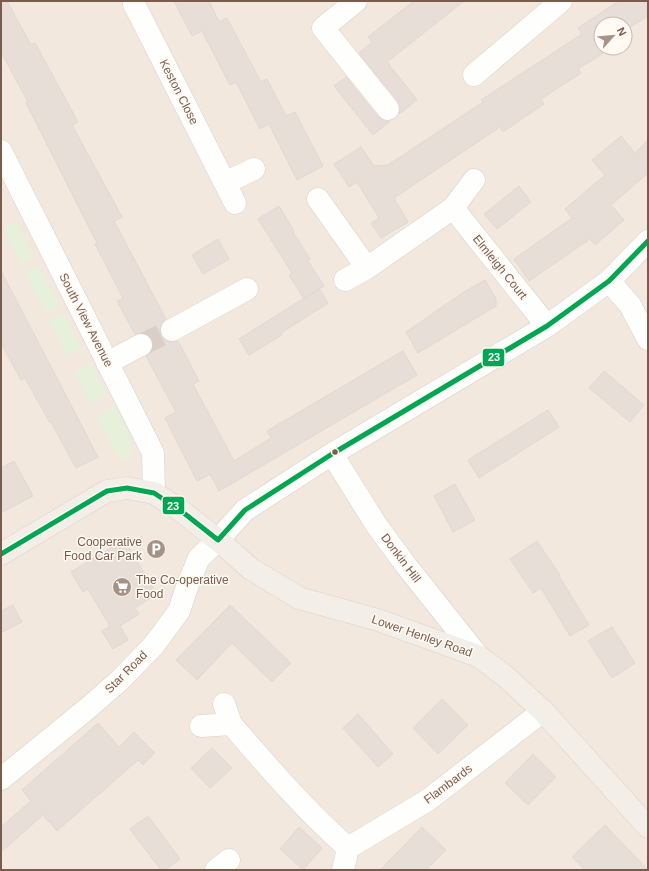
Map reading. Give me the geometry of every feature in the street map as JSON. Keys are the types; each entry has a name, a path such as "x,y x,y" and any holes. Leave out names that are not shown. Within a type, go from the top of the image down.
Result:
{"main road":[{"path":"1,554 107,491 127,488 154,492 218,540"},
{"name":"Lower Henley Road","path":"218,540 251,570 299,598 378,620 478,656 505,676 543,711 648,828"}],"street":[{"name":"Keston Close","path":"134,1 134,4 236,202"},
{"path":"356,1 323,28 388,108"},
{"path":"474,74 561,1"},
{"name":"South View Avenue","path":"1,151 153,453 154,492"},
{"path":"225,182 254,169"},
{"path":"345,280 367,268 453,208 474,180"},
{"path":"318,199 367,268"},
{"name":"Elmleigh Court","path":"453,208 547,326"},
{"path":"218,540 245,510 332,454 547,326 609,281 648,241"},
{"path":"609,281 630,305 648,339"},
{"path":"172,330 247,289"},
{"path":"108,363 141,345"},
{"name":"Donkin Hill","path":"332,454 377,526 405,564 478,656"},
{"name":"Star Road","path":"1,779 119,681 154,645 179,611 199,558 218,540"},
{"name":"Flambards","path":"348,848 428,800 543,711"},
{"path":"201,726 227,714 285,787 321,824 348,848 342,870"}],"shaded area":[{"path":"1,1 648,1 648,870 1,870"}],"green space":[{"path":"16,222 34,257 21,264 3,229"},
{"path":"38,265 59,306 45,313 25,273"},
{"path":"62,313 81,347 67,356 48,320"},
{"path":"91,363 107,394 89,403 74,372"},
{"path":"115,406 131,437 131,457 120,461 96,417"}],"building":[{"path":"1,1 7,1 31,45 35,43 78,122 72,125 122,217 114,221 166,319 161,324 161,336 166,341 178,341 199,381 193,384 234,461 271,438 267,431 403,351 417,375 219,491 210,474 197,481 165,418 176,412 146,356 152,351 152,340 148,335 142,333 135,334 117,301 123,298 95,244 97,243 26,103 28,102 1,52"},
{"path":"174,1 209,1 219,22 227,18 261,82 267,79 286,116 295,112 323,166 297,180 269,124 260,129 236,82 230,85 202,31 192,36"},
{"path":"414,1 464,1 387,62 417,100 399,114 400,107 398,101 359,53 372,42 368,37"},
{"path":"619,1 648,1 648,16 633,26 633,16 596,16"},
{"path":"593,18 593,56 598,56 578,69 581,73 541,99 544,104 503,132 500,127 394,198 408,222 381,238 371,223 379,218 357,182 349,187 334,164 361,147 374,166 388,165 483,102 481,100 582,34 578,28"},
{"path":"346,77 378,117 384,121 390,121 373,135 334,86"},
{"path":"621,136 635,153 648,140 648,173 611,205 624,220 595,245 590,239 529,281 514,259 572,218 565,209 605,175 592,160"},
{"path":"519,186 531,202 497,229 484,214"},
{"path":"279,206 310,259 308,261 324,286 304,299 289,275 292,273 258,219"},
{"path":"218,239 229,259 203,274 192,255"},
{"path":"1,271 98,457 76,468 25,378 21,380 1,343"},
{"path":"485,280 496,299 496,306 418,353 406,332 464,292"},
{"path":"317,290 320,290 328,303 281,333 282,335 249,355 239,339"},
{"path":"604,371 644,405 630,422 589,388"},
{"path":"548,410 559,427 479,478 468,460"},
{"path":"14,461 33,496 1,513 1,468"},
{"path":"455,484 475,520 453,532 434,496"},
{"path":"124,540 157,594 135,608 139,614 120,626 128,640 113,649 102,631 110,626 88,589 83,592 71,572"},
{"path":"537,541 560,575 559,576 589,625 570,636 541,588 533,593 510,559"},
{"path":"13,605 22,622 1,633 1,611"},
{"path":"230,605 291,663 272,682 232,643 197,680 176,660"},
{"path":"612,627 635,663 612,678 588,641"},
{"path":"442,699 468,725 438,754 413,728"},
{"path":"358,714 393,754 378,767 343,728"},
{"path":"98,723 119,747 134,732 155,753 143,765 138,760 57,831 43,815 1,852 1,827 31,801 22,790"},
{"path":"212,748 232,768 210,788 191,768"},
{"path":"533,754 556,777 528,805 505,783"},
{"path":"148,816 180,859 165,870 161,870 130,829"},
{"path":"605,825 648,870 585,870 572,857"},
{"path":"299,827 322,848 303,870 280,849"},
{"path":"422,827 446,850 426,870 380,870"}],"tunnel":[{"path":"141,345 172,330"}],"transit line":[{"name":"23","path":"1,554 107,491 127,488 154,493 180,510 218,540 245,510 332,454 547,326 609,281 648,241"}],"place":[{"name":"Cooperative Food Car Park","path":"156,549"},
{"name":"The Co-operative Food","path":"122,587"}]}
